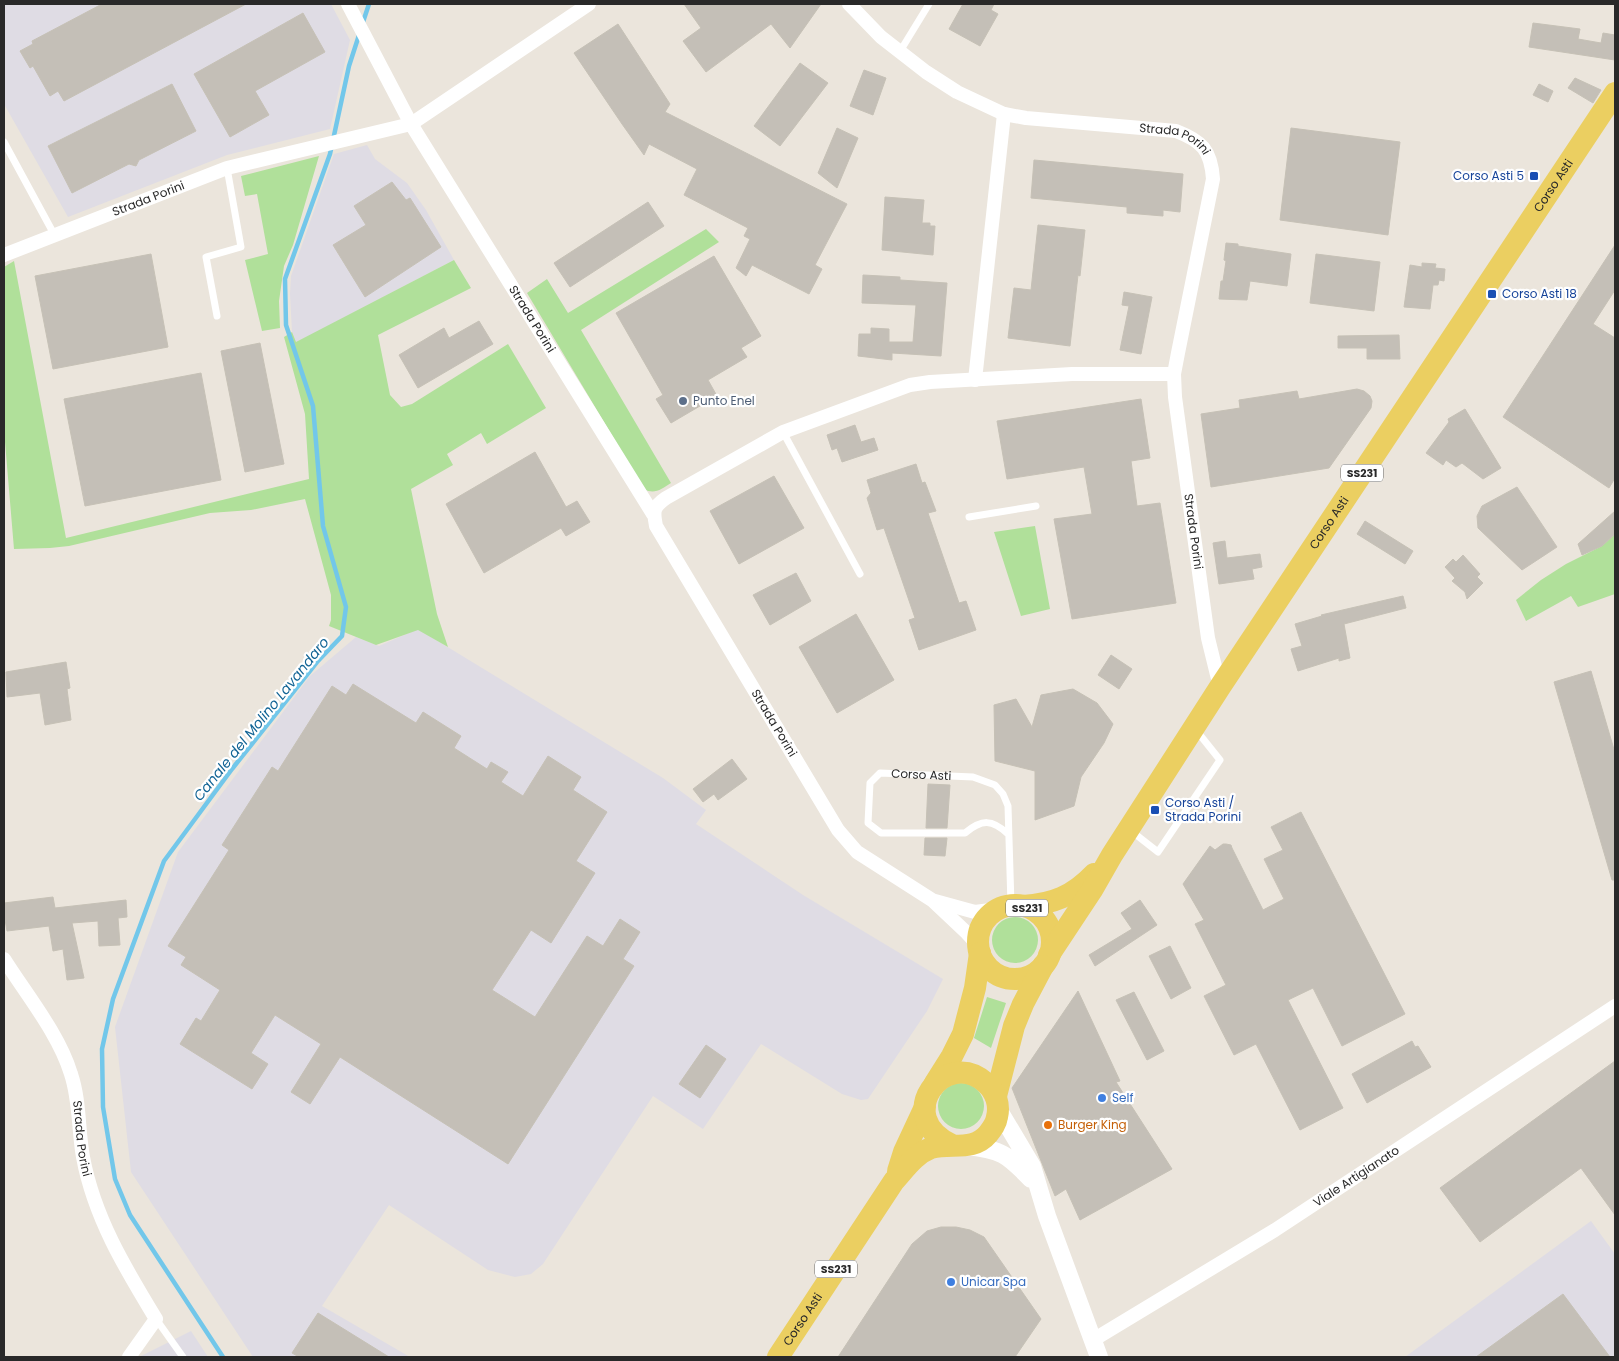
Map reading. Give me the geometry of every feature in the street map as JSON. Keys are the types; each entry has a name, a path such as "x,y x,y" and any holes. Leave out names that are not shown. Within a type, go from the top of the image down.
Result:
{"main road":[{"name":"Corso Asti","path":"997,1102 1014,1026 1046,960 1220,687 1615,93"},
{"name":"Corso Asti","path":"1011,907 1044,904 1073,892 1084,885 1112,855"},
{"name":"SS231","path":"925,1107 930,1090 952,1056 963,1034 975,988 979,949 978,934 982,924 989,915 1011,907 1034,910 1044,919 1050,930 1052,942 1046,960 1029,976 1013,979 992,971 984,963 979,949"},
{"path":"935,1083 945,1076 969,1073 980,1078 990,1086 997,1102"},
{"name":"SS231","path":"959,1145 976,1143 985,1137 997,1120 997,1102"},
{"name":"Corso Asti","path":"894,1181 904,1152 925,1107"},
{"path":"925,1107 926,1120 931,1131 941,1140 959,1145"},
{"name":"Corso Asti","path":"778,1357 894,1181 914,1158 930,1148 959,1145"}],"street":[{"name":"Strada Porini","path":"4,255 227,168 411,124 589,4"},
{"name":"Strada Porini","path":"849,4 880,37 899,53 957,92 1004,114 1026,118 1176,130 1192,137 1205,148 1212,163 1213,179 1174,374 1175,397 1208,638 1220,687"},
{"name":"Strada Porini","path":"351,10 411,124 653,514 656,526 838,830 857,852 932,900 967,933 979,949"},
{"path":"975,380 1004,114"},
{"path":"653,514 657,504 666,498 783,432 910,385 930,382 1072,374 1174,374"},
{"name":"Strada Porini","path":"932,900 975,912 1011,907"},
{"name":"Strada Porini","path":"4,959 61,1047 72,1074 83,1156 92,1192 105,1229 121,1261 156,1319"},
{"name":"Viale Artigianato","path":"1093,1340 1275,1230 1615,1006"},
{"name":"Corso Asti","path":"997,1102 1032,1166 1036,1184 1100,1357"},
{"name":"Corso Asti","path":"959,1145 989,1148 1004,1155 1036,1184"},
{"path":"129,1357 156,1319"}],"lane":[{"path":"899,53 929,4"},
{"path":"4,142 55,236"},
{"path":"217,316 206,257 241,247 227,168"},
{"path":"783,432 860,574"},
{"path":"970,517 1036,506"},
{"path":"1129,829 1158,852 1220,760 1194,728"},
{"name":"Corso Asti","path":"1008,834 994,823 983,823 974,826 965,833 881,833 868,823 870,783 880,773 973,777 994,785 1003,794 1008,806 1011,907"},
{"path":"156,1319 183,1357"}],"shaded area":[{"path":"4,4 331,4 350,40 330,129 227,155 68,217 4,104"},
{"path":"367,145 375,159 407,183 426,210 454,260 295,343 292,332 291,276 334,154"},
{"path":"418,629 663,778 706,810 696,824 803,895 943,979 927,1011 868,1099 861,1100 842,1094 761,1044 703,1129 653,1096 543,1264 531,1274 515,1277 488,1270 389,1205 322,1306 410,1357 253,1357 131,1172 115,1027 178,852 310,676 356,637 379,646"},
{"path":"1591,1221 1615,1254 1615,1357 1405,1357"},
{"path":"191,1331 208,1357 139,1357"}],"green space":[{"path":"319,156 293,245 284,266 279,301 280,328 262,331 245,260 268,254 257,194 245,196 241,176"},
{"path":"706,229 719,242 581,330 671,483 658,490 648,491 644,489 527,293 547,279 568,313"},
{"path":"454,260 471,288 378,335 390,395 401,407 412,404 508,344 546,408 487,444 481,433 447,454 453,465 411,489 437,614 448,647 418,630 376,645 329,626 331,620 331,595 305,499 251,510 210,513 69,546 14,549 4,430 4,267 14,261 66,538 309,479 305,414 284,337 292,332 296,342"},
{"path":"1035,526 1050,609 1021,616 994,532"},
{"path":"1615,534 1615,594 1578,607 1571,596 1526,621 1516,600 1541,580 1566,564 1602,546"},
{"path":"1015,917 1028,921 1034,927 1038,940 1034,953 1028,959 1015,963 1002,959 996,953 992,940 996,927 1002,921"},
{"path":"987,997 1006,1003 991,1048 974,1038"},
{"path":"961,1083 974,1087 980,1093 984,1106 980,1119 974,1125 961,1129 948,1125 942,1119 938,1106 942,1093 948,1087"}],"building":[{"path":"102,4 246,4 64,101 58,91 50,96 33,66 30,68 20,51 33,44 32,41"},
{"path":"684,4 821,4 790,48 771,24 706,72 683,41 701,28"},
{"path":"963,4 994,4 991,10 998,14 980,46 949,29"},
{"path":"303,13 325,52 255,91 269,115 230,137 194,74"},
{"path":"1533,23 1580,29 1578,39 1601,43 1603,33 1615,35 1615,60 1529,47"},
{"path":"618,24 670,104 665,112 847,204 815,265 822,269 809,294 752,265 746,276 736,268 750,239 744,236 748,228 684,195 697,169 649,144 644,155 622,124 574,53"},
{"path":"800,63 828,83 780,146 754,126"},
{"path":"864,70 886,78 873,115 850,106"},
{"path":"1575,78 1601,90 1593,103 1568,88"},
{"path":"172,84 196,131 139,160 136,166 129,164 72,193 48,146"},
{"path":"1539,84 1553,91 1548,102 1533,95"},
{"path":"837,128 858,138 837,188 818,173"},
{"path":"1291,128 1400,142 1388,235 1280,220"},
{"path":"1034,160 1183,174 1180,212 1163,210 1163,216 1127,213 1127,207 1031,198"},
{"path":"392,182 406,200 410,198 441,247 365,297 333,245 366,225 354,206"},
{"path":"885,197 924,200 922,223 930,223 930,226 935,226 933,255 882,250"},
{"path":"648,202 664,226 570,287 554,263"},
{"path":"1038,225 1085,230 1070,346 1008,338 1014,288 1031,290"},
{"path":"1226,243 1291,254 1287,286 1250,281 1247,300 1219,299 1226,261 1224,260"},
{"path":"1615,245 1615,290 1593,324 1615,338 1615,478 1609,488 1503,417"},
{"path":"151,254 168,347 53,369 35,276"},
{"path":"1316,254 1380,262 1374,311 1310,303"},
{"path":"714,256 761,336 741,348 747,357 708,380 717,396 671,423 656,399 663,395 616,313"},
{"path":"1422,263 1436,264 1435,268 1445,269 1444,281 1439,280 1438,285 1433,285 1430,309 1404,307 1410,265 1422,267"},
{"path":"863,275 900,277 900,280 947,283 941,356 892,353 892,360 858,356 859,334 871,334 871,328 889,329 889,342 913,342 916,305 862,303"},
{"path":"1124,292 1152,297 1141,354 1120,350 1129,306 1122,305"},
{"path":"479,321 493,344 418,388 399,355 444,328 449,338"},
{"path":"1399,335 1400,359 1367,359 1367,348 1338,348 1338,336"},
{"path":"260,343 284,464 245,472 221,351"},
{"path":"201,373 221,480 85,506 64,399"},
{"path":"1357,389 1364,391 1370,396 1372,401 1371,408 1329,468 1211,487 1201,414 1240,408 1239,400 1297,391 1299,399"},
{"path":"1141,399 1150,458 1131,461 1137,506 1160,503 1176,603 1072,619 1054,519 1092,514 1084,467 1007,479 997,421"},
{"path":"1465,409 1501,468 1483,479 1462,463 1456,467 1446,460 1443,465 1426,453 1449,422 1448,419"},
{"path":"855,425 861,442 874,438 878,450 842,462 837,448 832,450 827,435"},
{"path":"535,452 566,507 577,501 590,522 566,536 561,528 484,573 446,504"},
{"path":"916,464 922,483 925,482 936,511 928,513 959,603 966,601 976,630 919,650 909,620 915,618 884,528 877,530 867,498 871,493 867,480"},
{"path":"774,476 804,528 739,564 710,511"},
{"path":"1517,487 1557,547 1522,570 1478,528 1477,516 1482,506"},
{"path":"1615,511 1615,534 1602,546 1582,555 1578,544"},
{"path":"1365,521 1413,551 1405,564 1357,534"},
{"path":"1225,541 1227,558 1260,554 1262,567 1252,569 1254,579 1219,584 1213,543"},
{"path":"1463,555 1480,574 1477,577 1483,583 1467,599 1465,592 1452,581 1455,578 1445,567 1453,559 1456,562"},
{"path":"796,573 811,601 770,625 753,595"},
{"path":"1403,596 1406,608 1344,624 1350,658 1339,661 1339,658 1298,671 1291,649 1302,646 1295,624 1321,615"},
{"path":"856,614 894,680 837,713 799,647"},
{"path":"1111,655 1132,669 1119,689 1098,675"},
{"path":"66,662 70,688 67,689 71,720 45,725 40,693 7,697 6,672"},
{"path":"1591,671 1615,753 1615,880 1612,880 1554,682"},
{"path":"353,684 416,723 423,712 461,736 454,748 487,769 491,762 508,772 501,782 523,796 548,756 581,777 573,790 607,812 576,861 595,873 551,943 531,930 492,990 535,1017 587,936 603,946 620,919 640,932 623,959 634,966 508,1164 340,1057 310,1104 291,1092 321,1044 275,1015 251,1053 268,1064 252,1089 180,1044 196,1018 201,1021 220,990 181,965 186,957 168,946 229,850 222,845 272,767 278,771 332,686 346,695"},
{"path":"1073,689 1097,703 1113,724 1104,743 1081,777 1074,806 1035,820 1035,771 995,761 994,705 1016,699 1032,727 1041,695"},
{"path":"732,759 747,779 718,800 714,794 703,802 693,789"},
{"path":"928,784 950,785 947,828 926,828"},
{"path":"1301,812 1405,1014 1342,1046 1313,988 1288,1000 1343,1108 1300,1130 1256,1044 1234,1055 1204,996 1226,985 1195,924 1204,920 1183,884 1210,846 1215,850 1226,844 1231,845 1263,910 1284,899 1264,859 1283,850 1271,827"},
{"path":"925,838 947,838 945,856 924,855"},
{"path":"53,897 55,908 126,900 127,917 118,918 120,945 99,946 98,921 72,923 84,978 67,980 63,949 53,951 49,926 7,931 4,903"},
{"path":"1140,900 1157,925 1095,966 1089,955 1132,929 1121,913"},
{"path":"1170,946 1191,988 1171,999 1149,956"},
{"path":"1078,991 1120,1081 1116,1082 1172,1169 1080,1220 1066,1189 1055,1196 1012,1088"},
{"path":"1134,992 1164,1051 1147,1060 1116,1000"},
{"path":"1412,1041 1415,1047 1418,1046 1431,1067 1367,1103 1352,1074"},
{"path":"706,1045 726,1059 700,1098 679,1084"},
{"path":"1615,1061 1615,1215 1581,1168 1480,1242 1440,1188"},
{"name":"Unicar Spa","path":"941,1227 956,1227 970,1230 984,1237 1041,1319 1015,1357 838,1357 912,1244 927,1231"},
{"path":"1563,1294 1610,1357 1476,1357"},
{"path":"318,1313 389,1357 299,1357 292,1353"}],"waterway":[{"name":"Canale del Molino Lavandaro","path":"362,25 369,4"},
{"name":"Canale del Molino Lavandaro","path":"223,1357 130,1215 115,1179 103,1107 102,1049 113,999 164,861 232,769 317,662 342,636 346,607 323,526 313,406 286,325 285,279 330,154 349,66 360,32"}],"place":[{"name":"Corso Asti 5","path":"1534,176"},
{"name":"Corso Asti 18","path":"1492,294"},
{"name":"Punto Enel","path":"683,401"},
{"name":"Corso Asti / Strada Porini","path":"1155,810"},
{"name":"Self","path":"1102,1098"},
{"name":"Burger King","path":"1048,1125"},
{"name":"Unicar Spa","path":"951,1282"}]}
